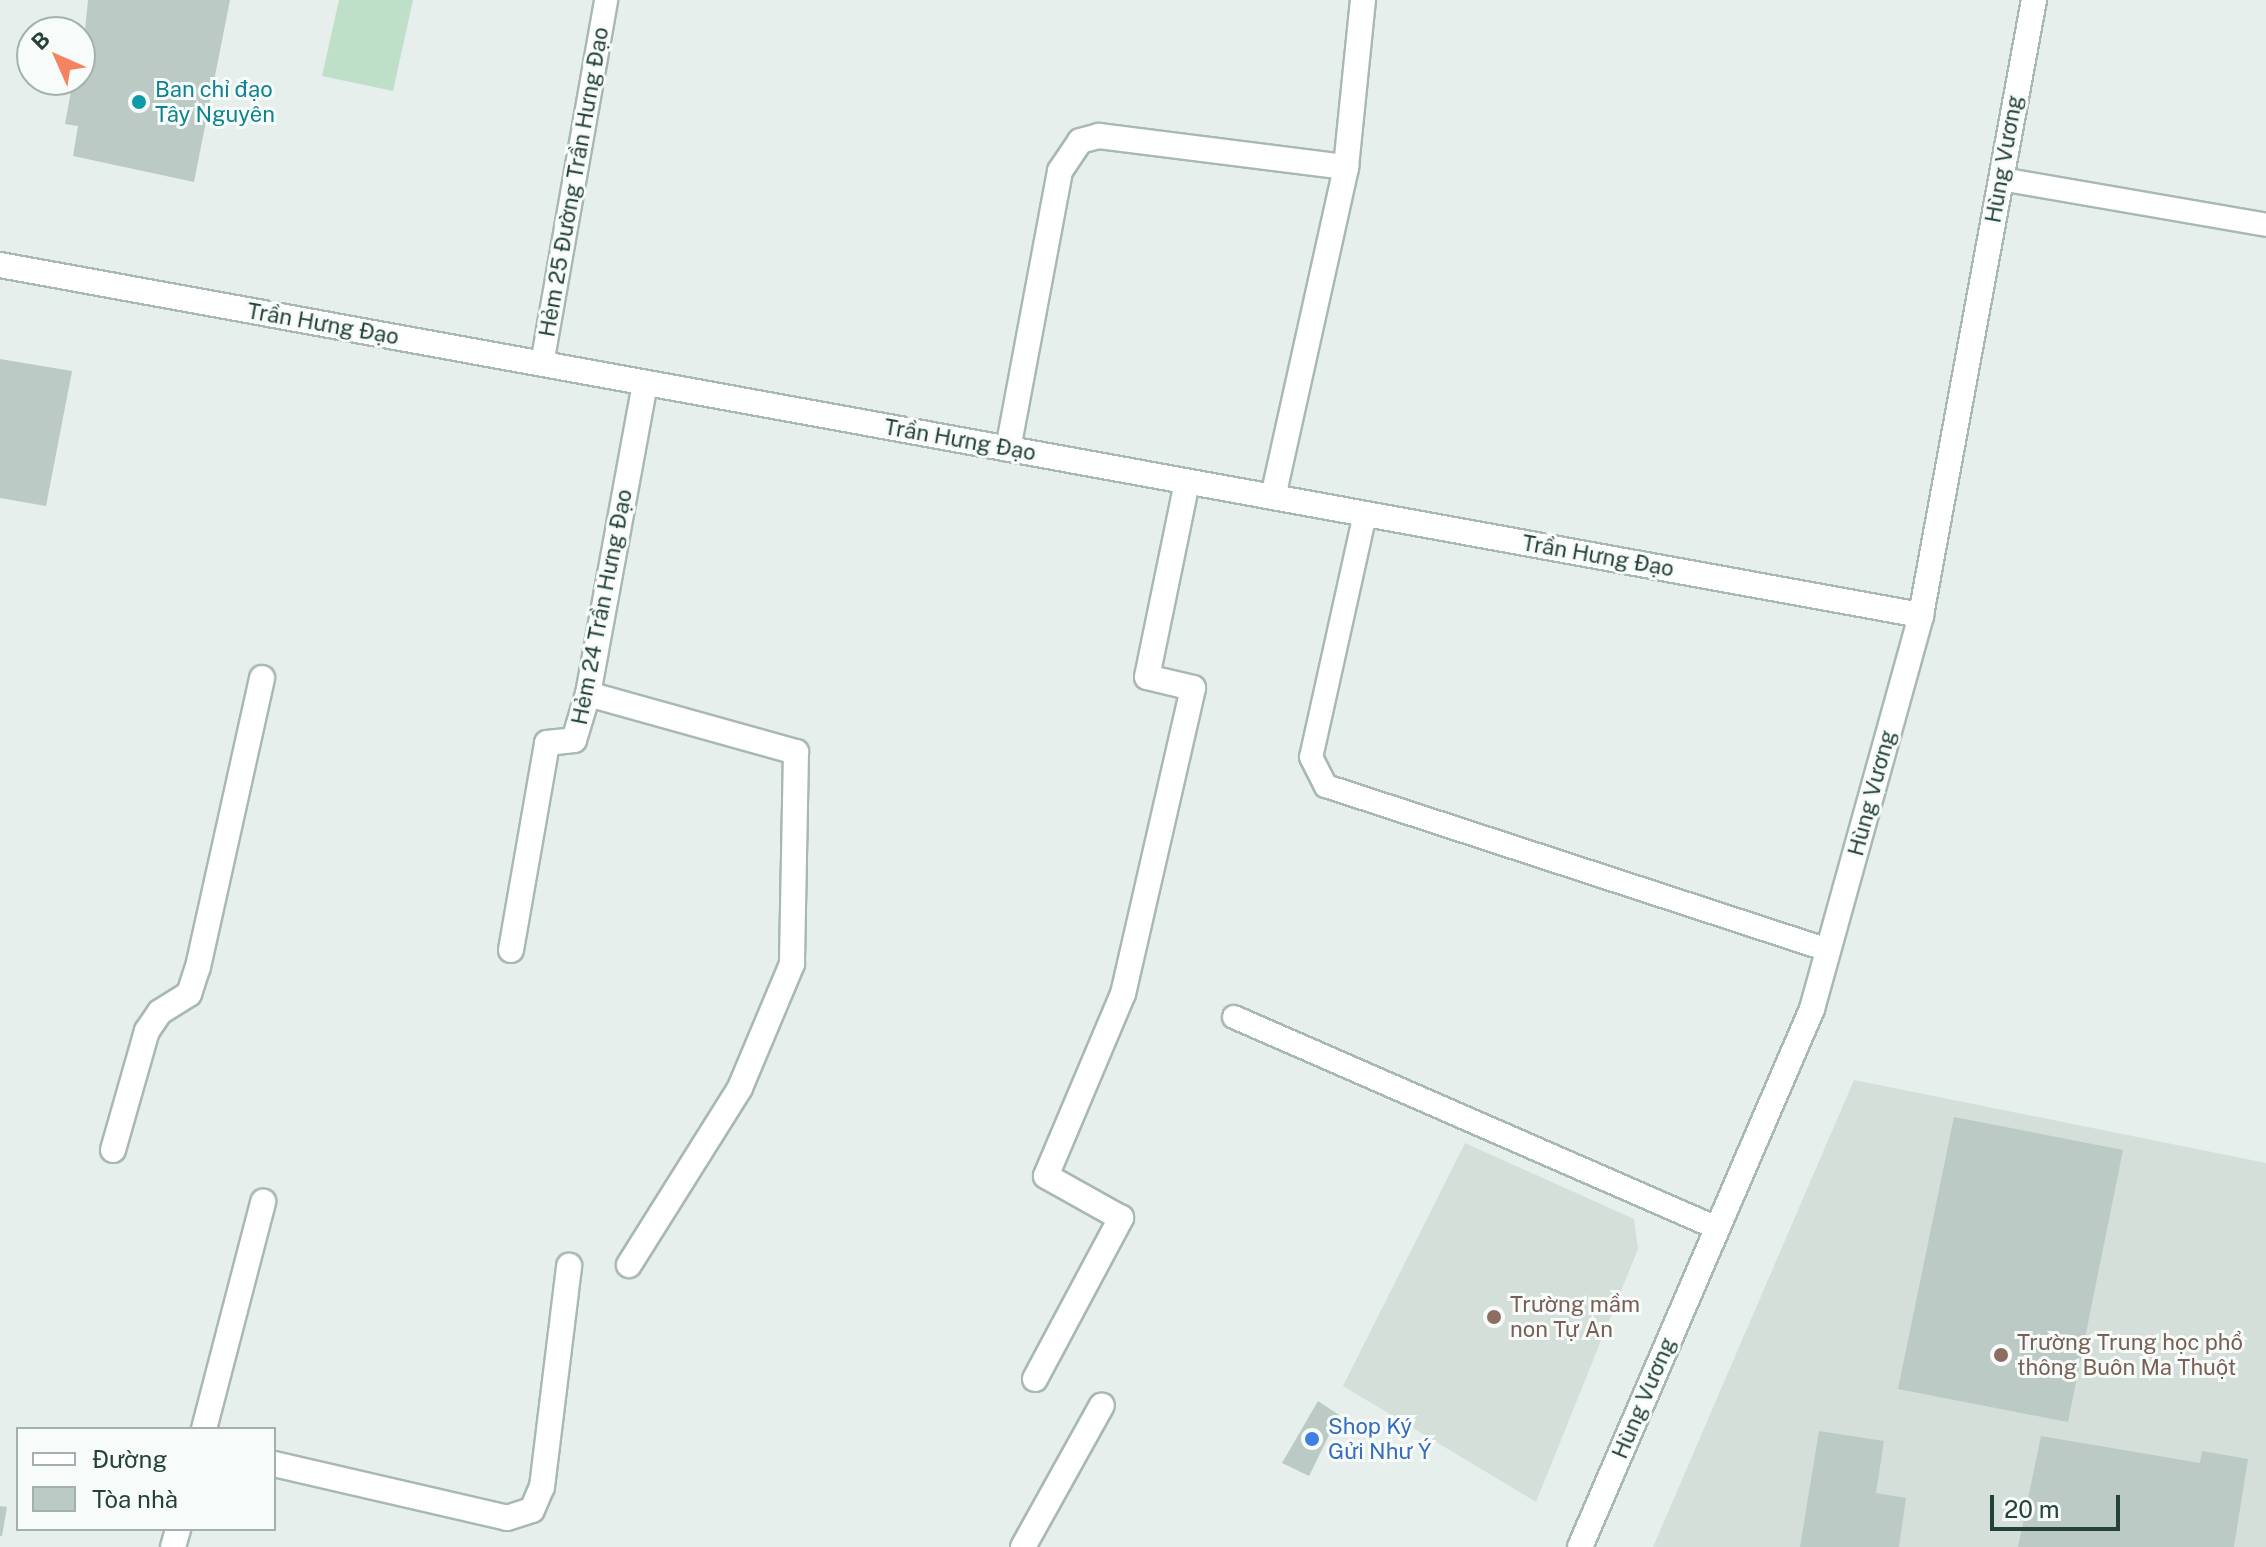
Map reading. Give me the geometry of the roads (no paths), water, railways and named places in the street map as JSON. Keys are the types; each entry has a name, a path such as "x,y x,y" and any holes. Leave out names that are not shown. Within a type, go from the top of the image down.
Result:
{"street":[{"path":"1273,497 1346,167 1363,0"},
{"name":"Hùng Vương","path":"1580,1547 1812,1009 1921,615 2034,0"},
{"path":"1008,449 1060,171 1080,141 1099,136 1346,167"},
{"name":"Trần Hưng Đạo","path":"0,265 1921,615"},
{"name":"Hẻm 24 Trần Hưng Đạo","path":"511,950 547,743 574,740 588,694 645,383"},
{"path":"1035,1379 1121,1218 1046,1176 1123,994 1193,688 1147,677 1187,482"},
{"path":"113,1150 147,1031 160,1012 189,994 198,967 262,678"},
{"path":"588,694 796,752 792,964 740,1088 629,1265"},
{"path":"205,1427 263,1202"},
{"path":"276,1464 507,1518 532,1510 542,1487 569,1266"},
{"path":"1023,1547 1102,1405"}],"lane":[{"name":"Hẻm 25 Đường Trần Hưng Đạo","path":"542,364 606,0"},
{"path":"2001,179 2266,225"},
{"path":"1365,514 1311,757 1326,786 1828,950"},
{"path":"1234,1017 1717,1228"}],"place":[{"name":"Ban chỉ đạo Tây Nguyên","path":"139,102"},
{"name":"Trường mầm non Tự An","path":"1494,1317"},
{"name":"Trường Trung học phổ thông Buôn Ma Thuột","path":"2001,1355"},
{"name":"Shop Ký Gửi Như Ý","path":"1312,1439"}]}
